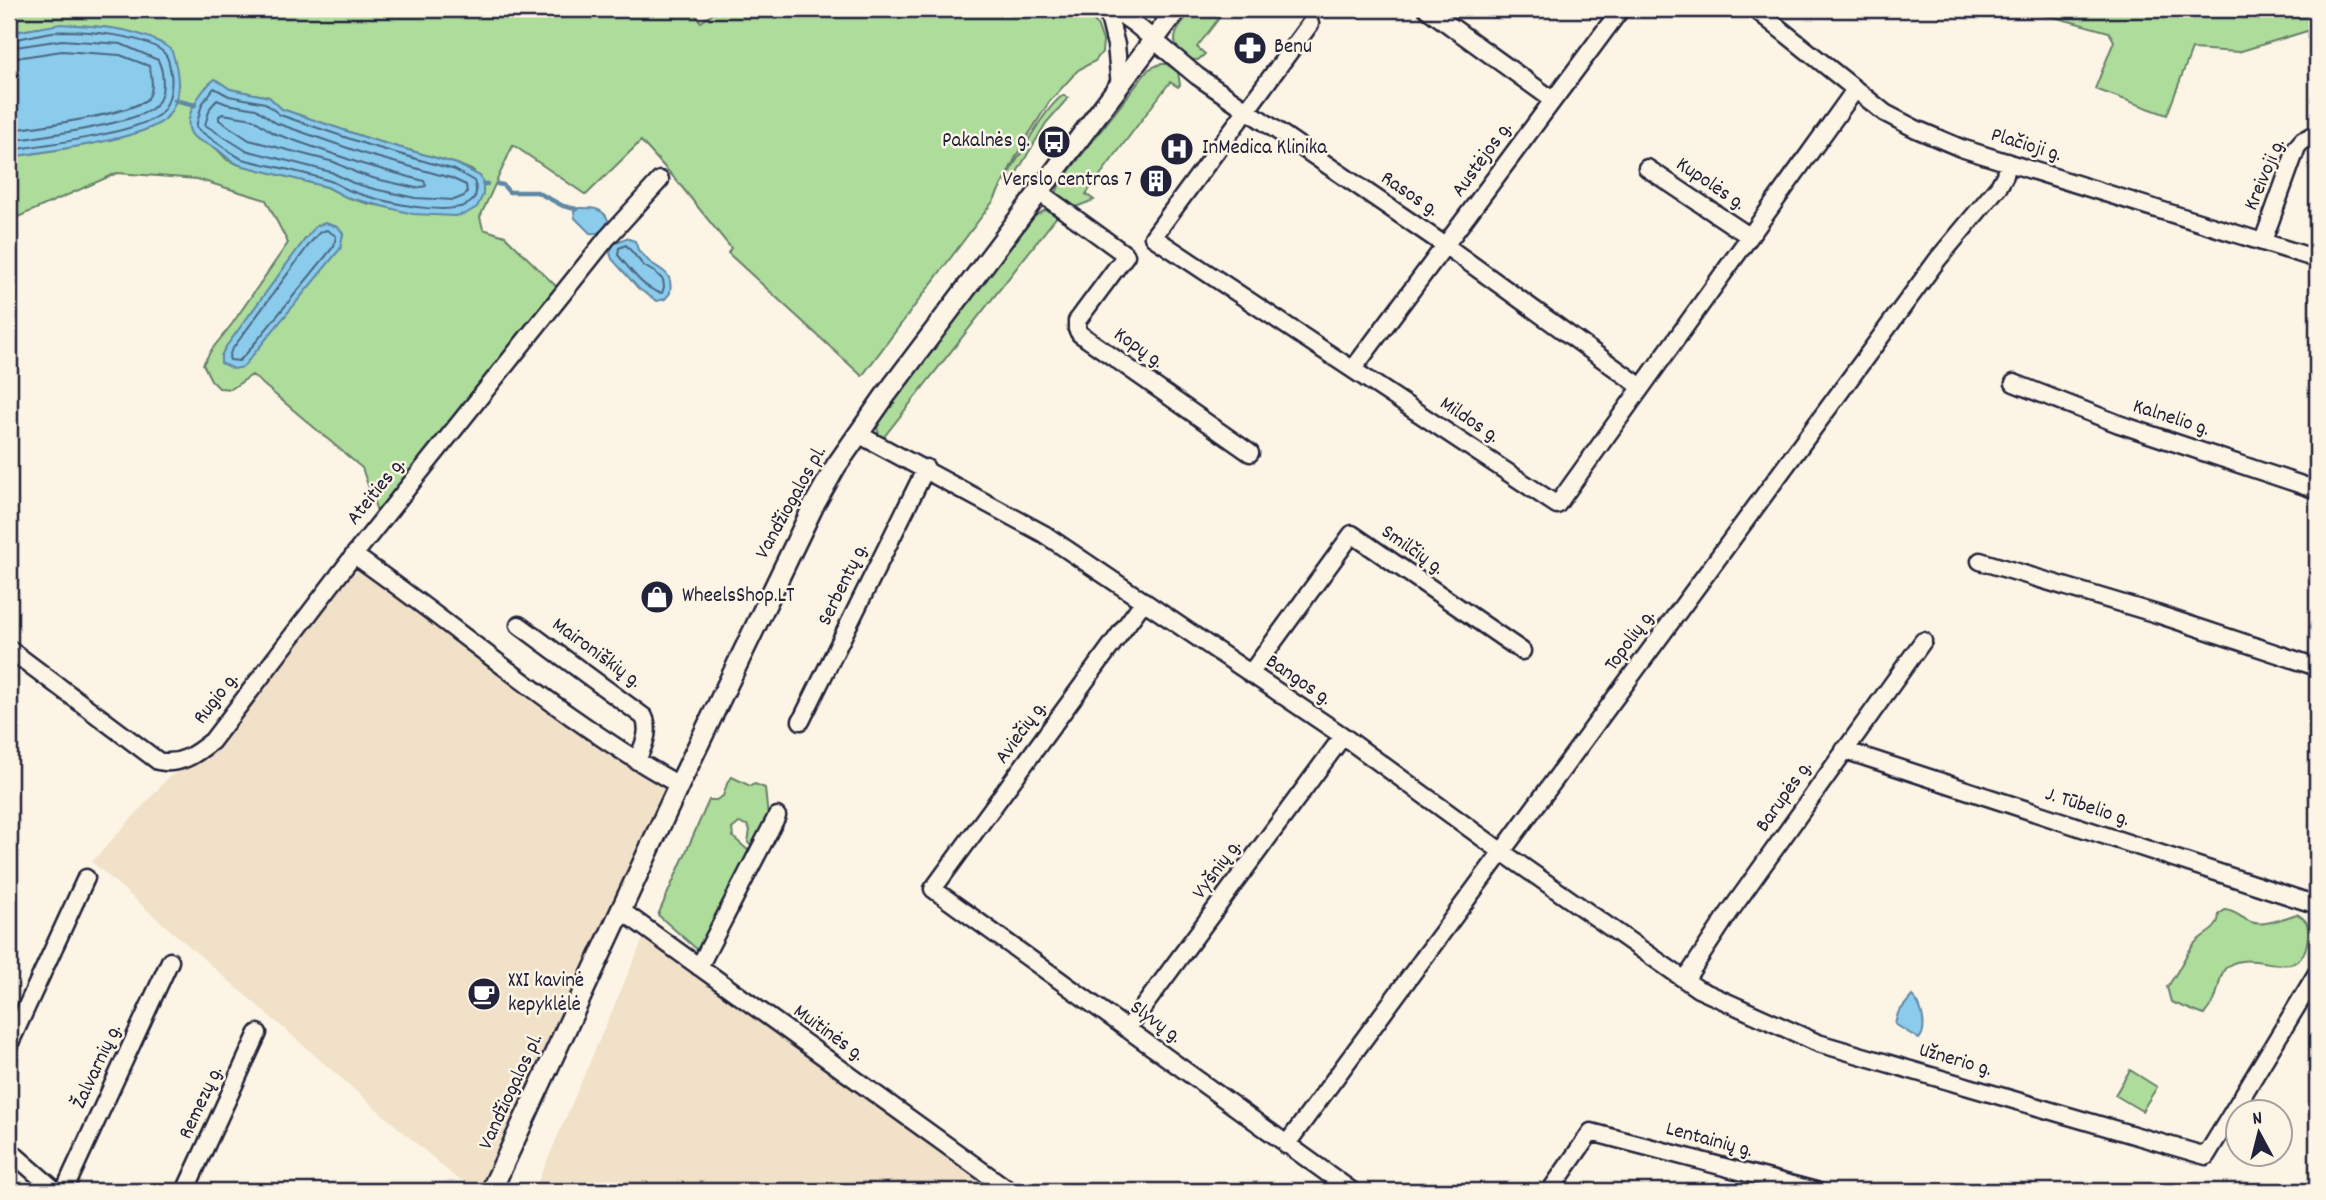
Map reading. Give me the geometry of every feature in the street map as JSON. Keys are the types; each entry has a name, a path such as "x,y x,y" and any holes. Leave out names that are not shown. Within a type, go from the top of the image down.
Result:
{"main road":[{"name":"Vandžiogalos pl.","path":"491,1191 679,785 813,507 858,434 1177,9"}],"street":[{"path":"1107,9 1115,35 1120,86"},
{"path":"1113,9 1153,40"},
{"path":"1427,9 1553,100"},
{"name":"Austėjos g.","path":"1353,369 1621,9"},
{"name":"Plačioji g.","path":"1755,9 1885,113 1916,129 1961,148 2317,259"},
{"name":"Mildos g.","path":"1310,24 1153,237 1557,505 1855,90"},
{"name":"Rasos g.","path":"1153,40 1197,76 1446,246 1640,386"},
{"name":"Kreivoji g.","path":"2263,241 2297,147 2317,134"},
{"name":"Topolių g.","path":"1286,1145 1938,259 1999,186 2008,162"},
{"name":"Kupolės g.","path":"1647,168 1749,236"},
{"name":"Ateities g.","path":"660,180 607,238 354,555 606,742 679,785"},
{"name":"Kopų g.","path":"1039,192 1126,255 1077,321 1080,334 1250,453"},
{"name":"Kalnelio g.","path":"2014,383 2119,424 2317,490"},
{"name":"Bangos g.","path":"858,434 926,468 1044,534 1343,736 1502,852 1691,984"},
{"name":"Serbentų g.","path":"801,720 926,468"},
{"name":"Smilčių g.","path":"1250,674 1352,534 1522,652"},
{"name":"Rugio g.","path":"9,649 158,761 181,761 212,741 354,555"},
{"path":"1980,561 2157,614 2317,667"},
{"name":"Aviečių g.","path":"933,889 1144,601"},
{"name":"Maironiškių g.","path":"519,625 644,717 648,727 637,761"},
{"name":"Barupės g.","path":"1691,984 1844,750 1923,640"},
{"name":"Vyšnių g.","path":"1128,1029 1343,736"},
{"name":"J. Tūbelio g.","path":"1844,750 2317,905"},
{"path":"699,967 777,816"},
{"path":"9,1045 86,878"},
{"name":"Slyvų g.","path":"933,889 1352,1191"},
{"name":"Muitinės g.","path":"622,911 1010,1191"},
{"name":"Žalvarnių g.","path":"64,1191 170,961"},
{"name":"Užnerio g.","path":"1691,984 1818,1043 2206,1156 2317,973"},
{"name":"Remezų g.","path":"185,1191 258,1033"},
{"name":"Lentainių g.","path":"1550,1191 1591,1132 1816,1191"},
{"path":"9,1150 56,1191"}],"shaded area":[{"path":"354,555 679,785 492,1191 476,1191 455,1177 92,862 169,777 198,760 223,740 345,579"},
{"path":"647,930 1010,1191 534,1191"}],"green space":[{"path":"9,9 691,9 701,22 719,9 1083,9 1097,24 1103,41 1102,52 1095,61 1078,70 1049,102 1021,147 994,200 862,376 728,253 731,248 641,141 586,195 513,145 480,217 483,229 505,236 563,293 380,520 362,468 252,375 231,389 219,388 211,380 203,364 288,243 266,200 197,179 117,173 9,221 9,157 116,138 155,126 166,118 175,102 178,87 177,78 161,43 105,27 48,27 9,33","holes":["215,79 230,89 269,97 281,109 474,171 455,216 369,204 346,197 327,187 227,160 216,148 195,138 206,87","343,233 340,249 221,356 306,238"]},
{"path":"1193,9 1226,9 1197,47 1205,54 1198,60 1184,55 1175,42 1177,31"},
{"path":"2004,9 2317,9 2317,28 2238,52 2192,49 2167,115 2095,89 2114,41 2109,32 2054,17"},
{"path":"1166,64 1178,72 1180,85 1178,87 1170,82 1086,194 1094,200 1073,208 1056,194 1060,183 1149,69"},
{"path":"1063,95 1068,98 1046,123 1013,179 1006,182 1005,179 1039,122"},
{"path":"1045,210 1058,215 883,438 880,437 877,428 881,419 1032,218"},
{"path":"732,777 750,786 755,784 765,788 768,818 754,847 748,843 750,830 747,825 739,823 732,829 733,837 750,852 700,952 658,915 709,800 723,796"},
{"path":"2225,910 2256,923 2297,914 2307,923 2308,936 2304,952 2297,961 2277,964 2239,961 2228,966 2214,1001 2204,1015 2171,1002 2167,987 2191,948 2214,928 2219,914"},
{"path":"2130,1070 2157,1087 2142,1111 2115,1095"}],"water":[{"path":"61,24 131,32 158,41 171,49 178,84 176,101 167,117 138,132 92,144 9,157 9,33"},
{"path":"215,79 230,89 269,97 282,109 370,139 457,164 480,176 483,195 477,207 465,214 413,214 346,197 327,187 240,165 195,138 189,129 194,105"},
{"path":"579,208 596,209 603,213 608,220 604,229 590,233 575,218 574,212"},
{"path":"325,223 338,227 343,233 340,249 243,367 234,369 221,363 225,348 306,238 316,226"},
{"path":"626,238 635,241 639,252 669,277 670,293 665,299 657,301 639,289 612,259 610,253 613,244"},
{"path":"1912,996 1923,1017 1922,1035 1919,1039 1895,1024 1898,1013"}],"waterway":[{"path":"2226,9 2260,16 2317,14"},
{"path":"175,100 195,105"},
{"path":"497,184 503,185 509,192 537,192 563,206 576,209"}],"place":[{"name":"Benu","path":"1250,48"},
{"name":"Pakalnės g.","path":"1054,142"},
{"name":"InMedica Klinika","path":"1177,149"},
{"name":"Verslo centras 7","path":"1156,181"},
{"name":"WheelsShop.LT","path":"657,597"},
{"name":"XXI kavinė kepyklėlė","path":"484,994"}]}
